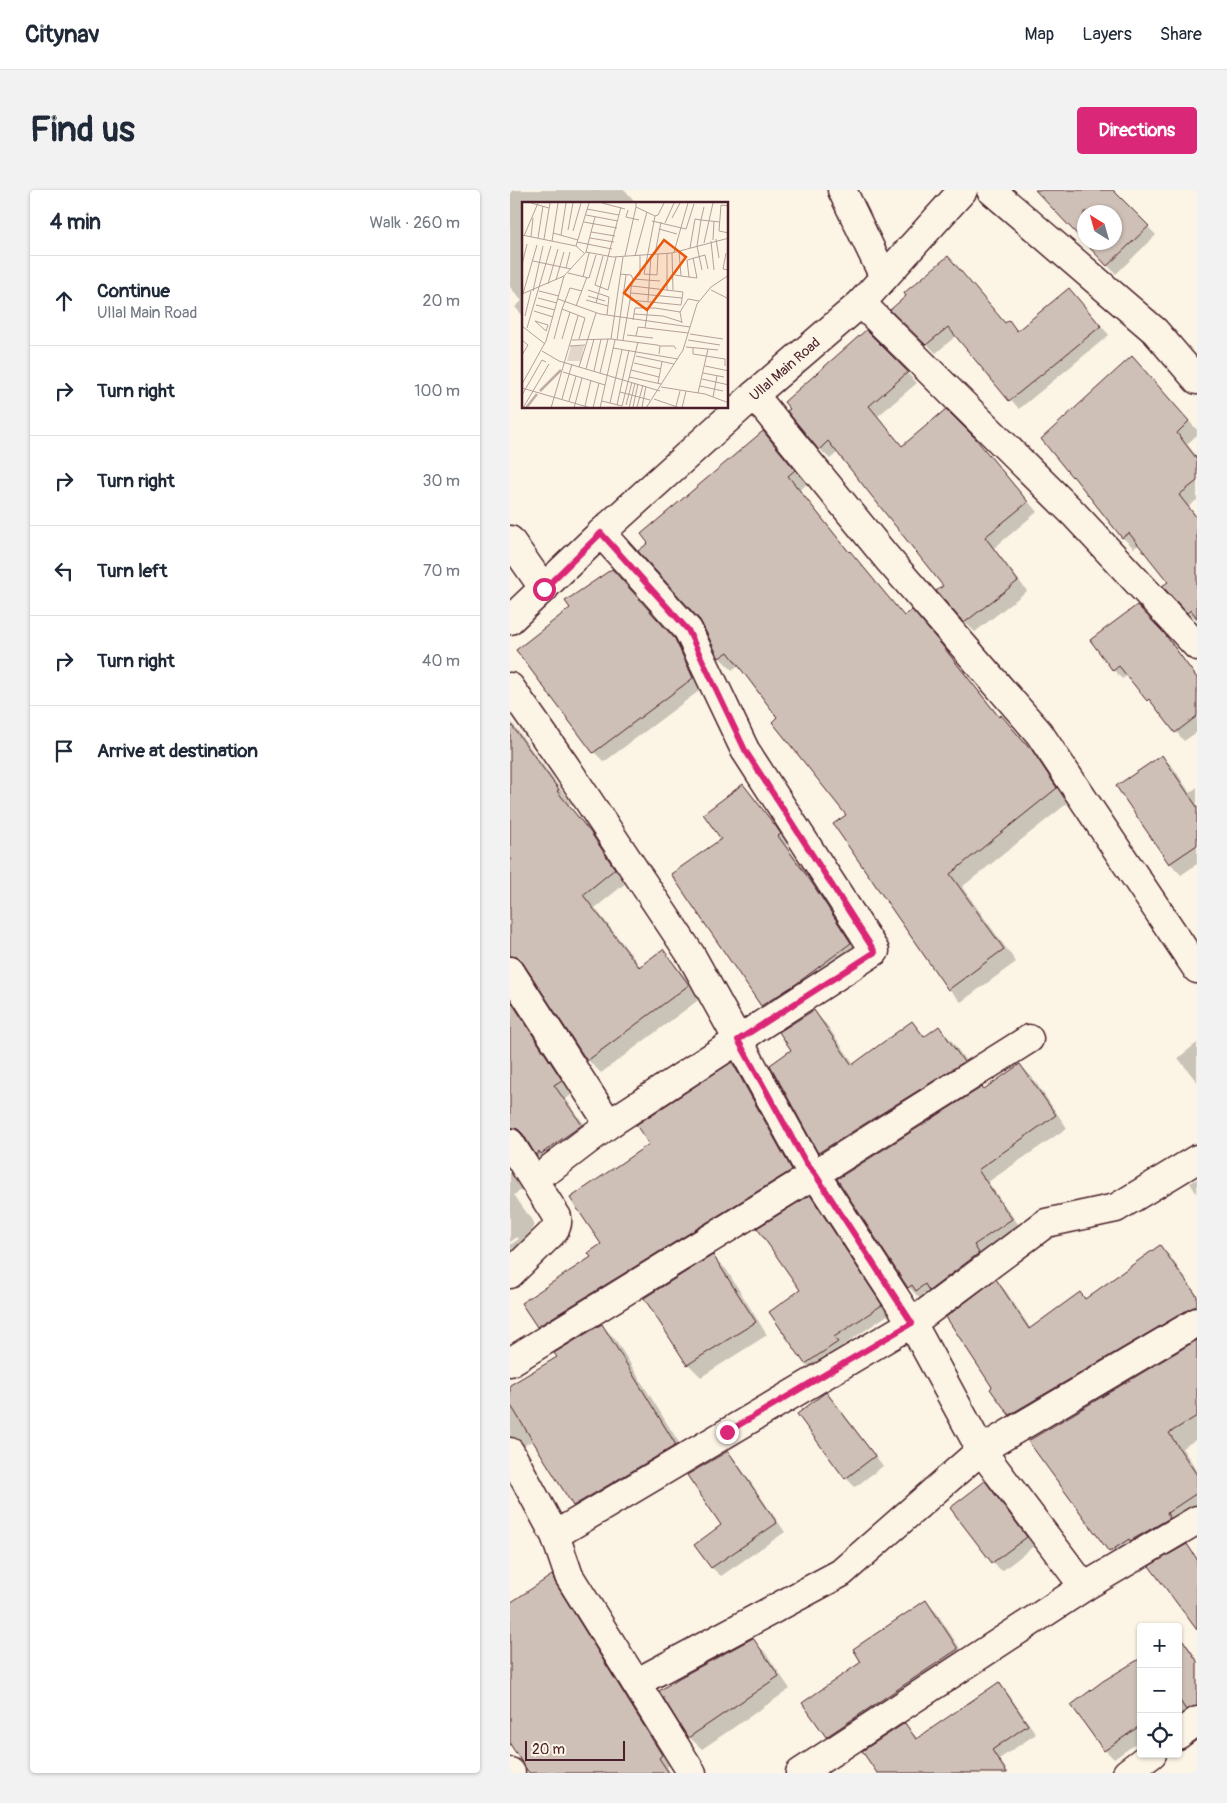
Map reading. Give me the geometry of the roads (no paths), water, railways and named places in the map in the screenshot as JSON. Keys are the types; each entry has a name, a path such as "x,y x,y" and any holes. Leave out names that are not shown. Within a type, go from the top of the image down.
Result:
{"street":[{"path":"842,190 884,277"},
{"name":"Ullal Main Road","path":"510,620 601,533 754,395 861,303 963,190"},
{"path":"991,190 1155,331 1197,380"},
{"path":"861,303 1074,514 1197,646"},
{"path":"754,395 887,558 1039,733 1197,969"},
{"path":"550,1169 609,1124 875,952 745,750 688,630 601,533"},
{"path":"510,540 544,589"},
{"path":"510,687 566,767 691,955 806,1163 912,1323 980,1450 1084,1587"},
{"path":"510,971 609,1124"},
{"path":"510,1362 815,1174 1029,1039"},
{"path":"510,1143 557,1217 558,1222 552,1234 510,1274"},
{"path":"555,1535 912,1323 1046,1223 1116,1208 1197,1159"},
{"path":"636,1683 841,1573 980,1450 1197,1322"},
{"path":"510,1452 555,1535 569,1576 692,1773"},
{"path":"800,1773 1084,1587 1197,1520"},
{"path":"1182,1731 1197,1721"},
{"path":"1127,1773 1147,1758"}]}
